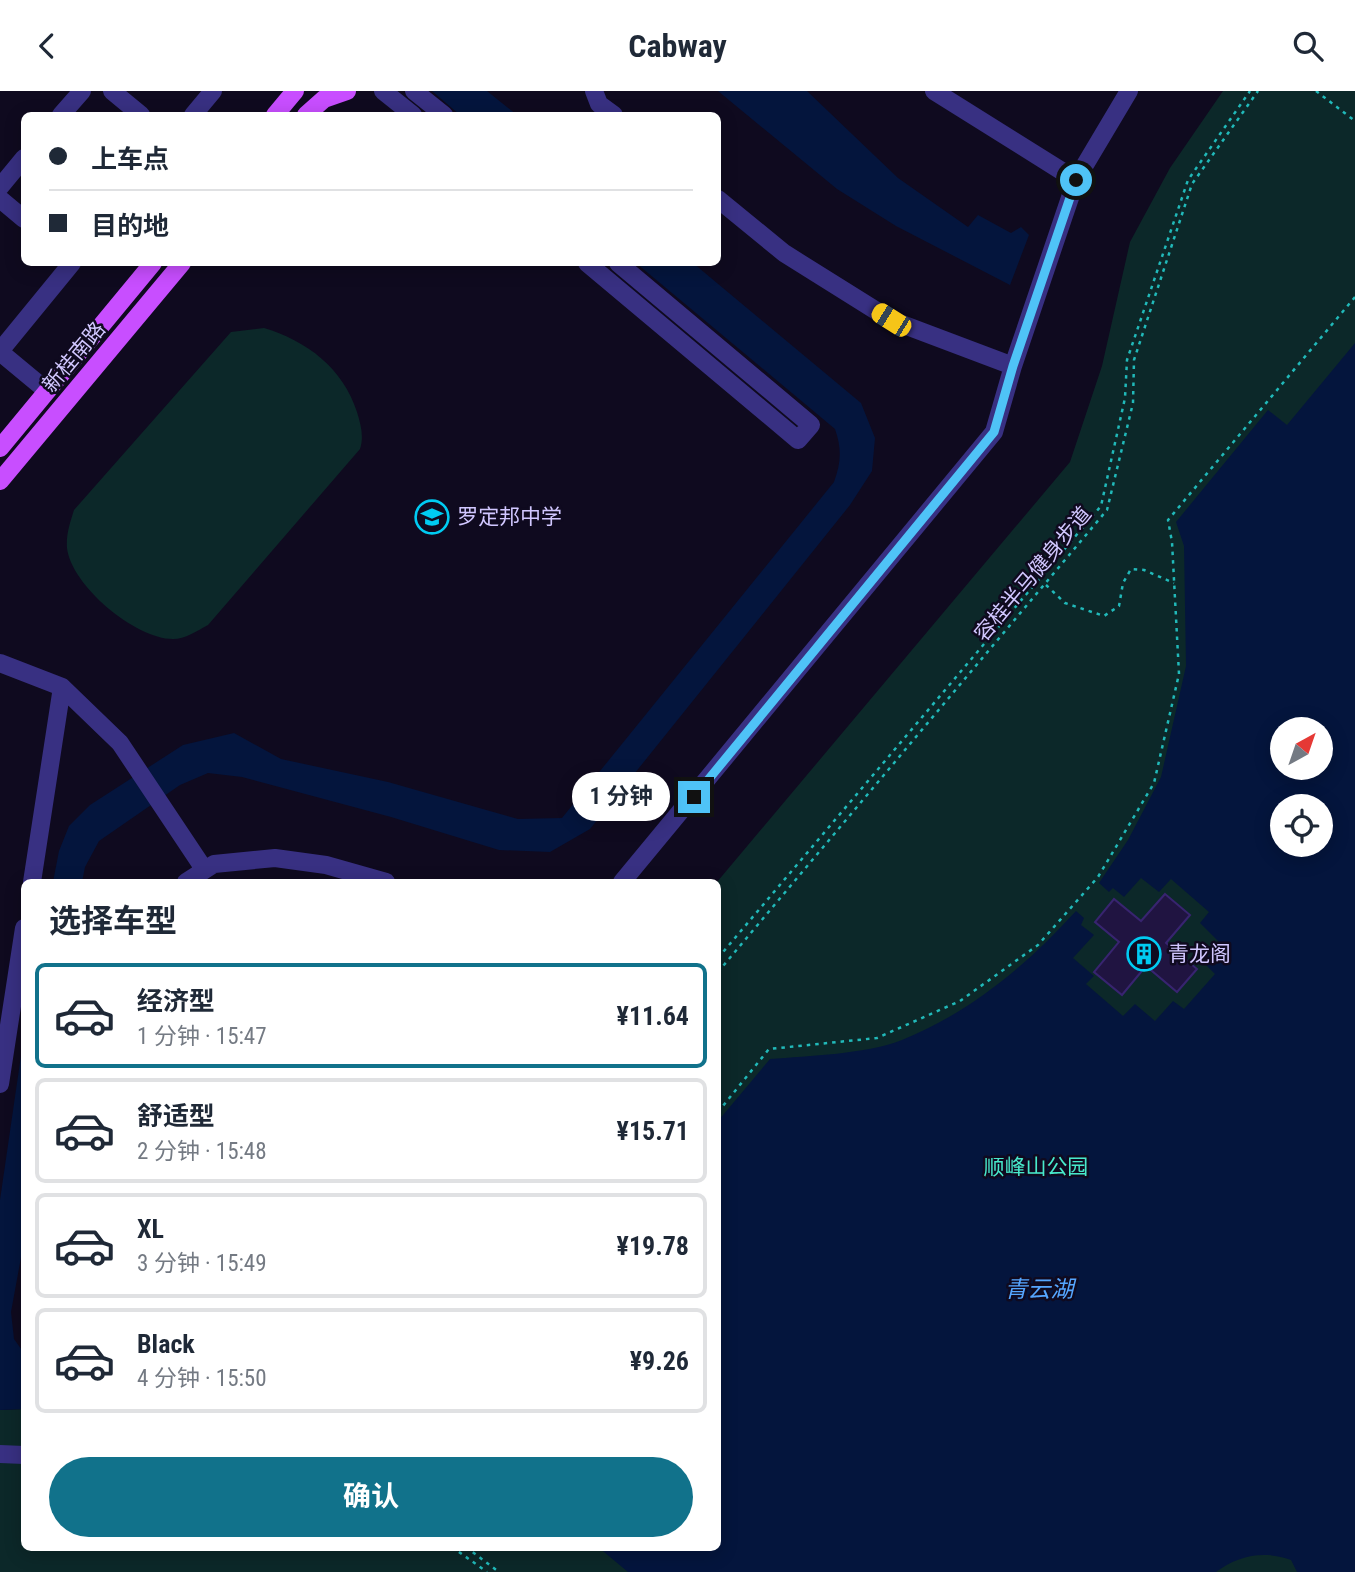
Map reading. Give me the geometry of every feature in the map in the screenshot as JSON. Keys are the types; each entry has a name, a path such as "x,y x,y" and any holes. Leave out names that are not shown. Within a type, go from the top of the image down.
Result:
{"main road":[{"path":"308,112 325,91"},
{"path":"309,112 324,99 347,91"},
{"name":"新桂南路","path":"0,448 151,266"},
{"name":"新桂南路","path":"0,481 179,266"}],"street":[{"path":"64,112 82,91"},
{"path":"112,91 137,112"},
{"path":"196,112 213,91"},
{"path":"383,91 409,112"},
{"path":"415,91 440,112"},
{"path":"594,91 599,104 610,112"},
{"path":"934,91 1076,180"},
{"path":"624,879 994,432 1013,366 1076,180 1129,91"},
{"path":"0,187 21,162"},
{"path":"0,199 21,216"},
{"path":"721,201 784,253 891,320 1013,366"},
{"path":"47,391 0,351 70,266"},
{"path":"591,266 798,440 811,425 622,266"},
{"path":"0,663 62,687 120,743 204,869"},
{"path":"32,879 62,687"},
{"path":"190,879 214,864 275,858 326,865 375,879"},
{"path":"0,1084 21,948"},
{"path":"0,1454 21,1455"}],"path":[{"path":"721,954 1101,506 1125,398 1128,360 1188,180 1250,91"},
{"name":"容桂半马健身步道","path":"721,968 1107,510 1133,403 1134,360 1192,184 1258,91"},
{"path":"1316,91 1355,121"},
{"path":"721,1108 769,1049 877,1038 960,1001 1038,945 1098,877 1154,783 1179,674 1168,520 1355,297"},
{"path":"1045,584 1065,603 1104,616 1119,606 1123,583 1131,569 1144,570 1174,583"},
{"path":"458,1551 487,1572"},
{"path":"471,1551 499,1572"}],"green space":[{"name":"青云湖","path":"1223,91 1355,91 1355,1572 0,1572 0,1410 21,1409 21,1551 721,1551 720,879 1070,462 1102,366 1130,242 1170,168"},
{"path":"264,328 295,340 309,349 343,382 351,396 362,431 360,449 208,625 182,638 158,637 124,620 92,593 80,578 71,563 67,548 74,510 231,332"}],"water":[{"path":"432,91 487,91 513,112 456,112"},
{"path":"718,91 807,91 898,178 968,227 978,215 1011,233 1021,227 1029,235 1010,285 896,226 837,189"},
{"path":"640,266 697,266 861,403 875,438 872,471 850,505 590,829 550,852 499,850 391,817 242,777 208,773 180,785 99,841 85,867 83,879 54,879 59,851 69,826 90,805 183,745 234,733 281,759 388,782 518,819 562,818 834,482 840,450 835,429"},
{"name":"青云湖","path":"1355,343 1355,1572 1297,1572 1291,1560 1262,1555 1243,1558 1216,1572 628,1572 603,1551 721,1551 721,1117 770,1059 837,1054 888,1045 927,1029 974,1001 1018,968 1076,911 1084,918 1081,925 1094,935 1073,958 1094,976 1086,984 1123,1016 1135,1004 1155,1021 1173,1001 1184,1009 1215,974 1203,962 1220,943 1200,923 1209,912 1171,879 1159,892 1141,878 1124,897 1113,888 1109,892 1099,883 1128,840 1161,777 1186,666 1184,546 1176,522 1268,410 1287,425"},
{"path":"21,1056 21,1257 11,1312 14,1339 21,1349 21,1409 0,1410 0,1200"}],"building":[{"name":"青龙阁","path":"1165,894 1190,915 1166,943 1197,969 1177,992 1146,966 1122,995 1094,972 1119,942 1095,922 1114,899 1141,921"}],"place":[{"name":"罗定邦中学","path":"432,517"},
{"name":"青龙阁","path":"1144,954"}],"route":[{"path":"694,797 994,432 1013,366 1076,180"}],"park label":[{"name":"顺峰山公园","path":"1036,1167"}]}
